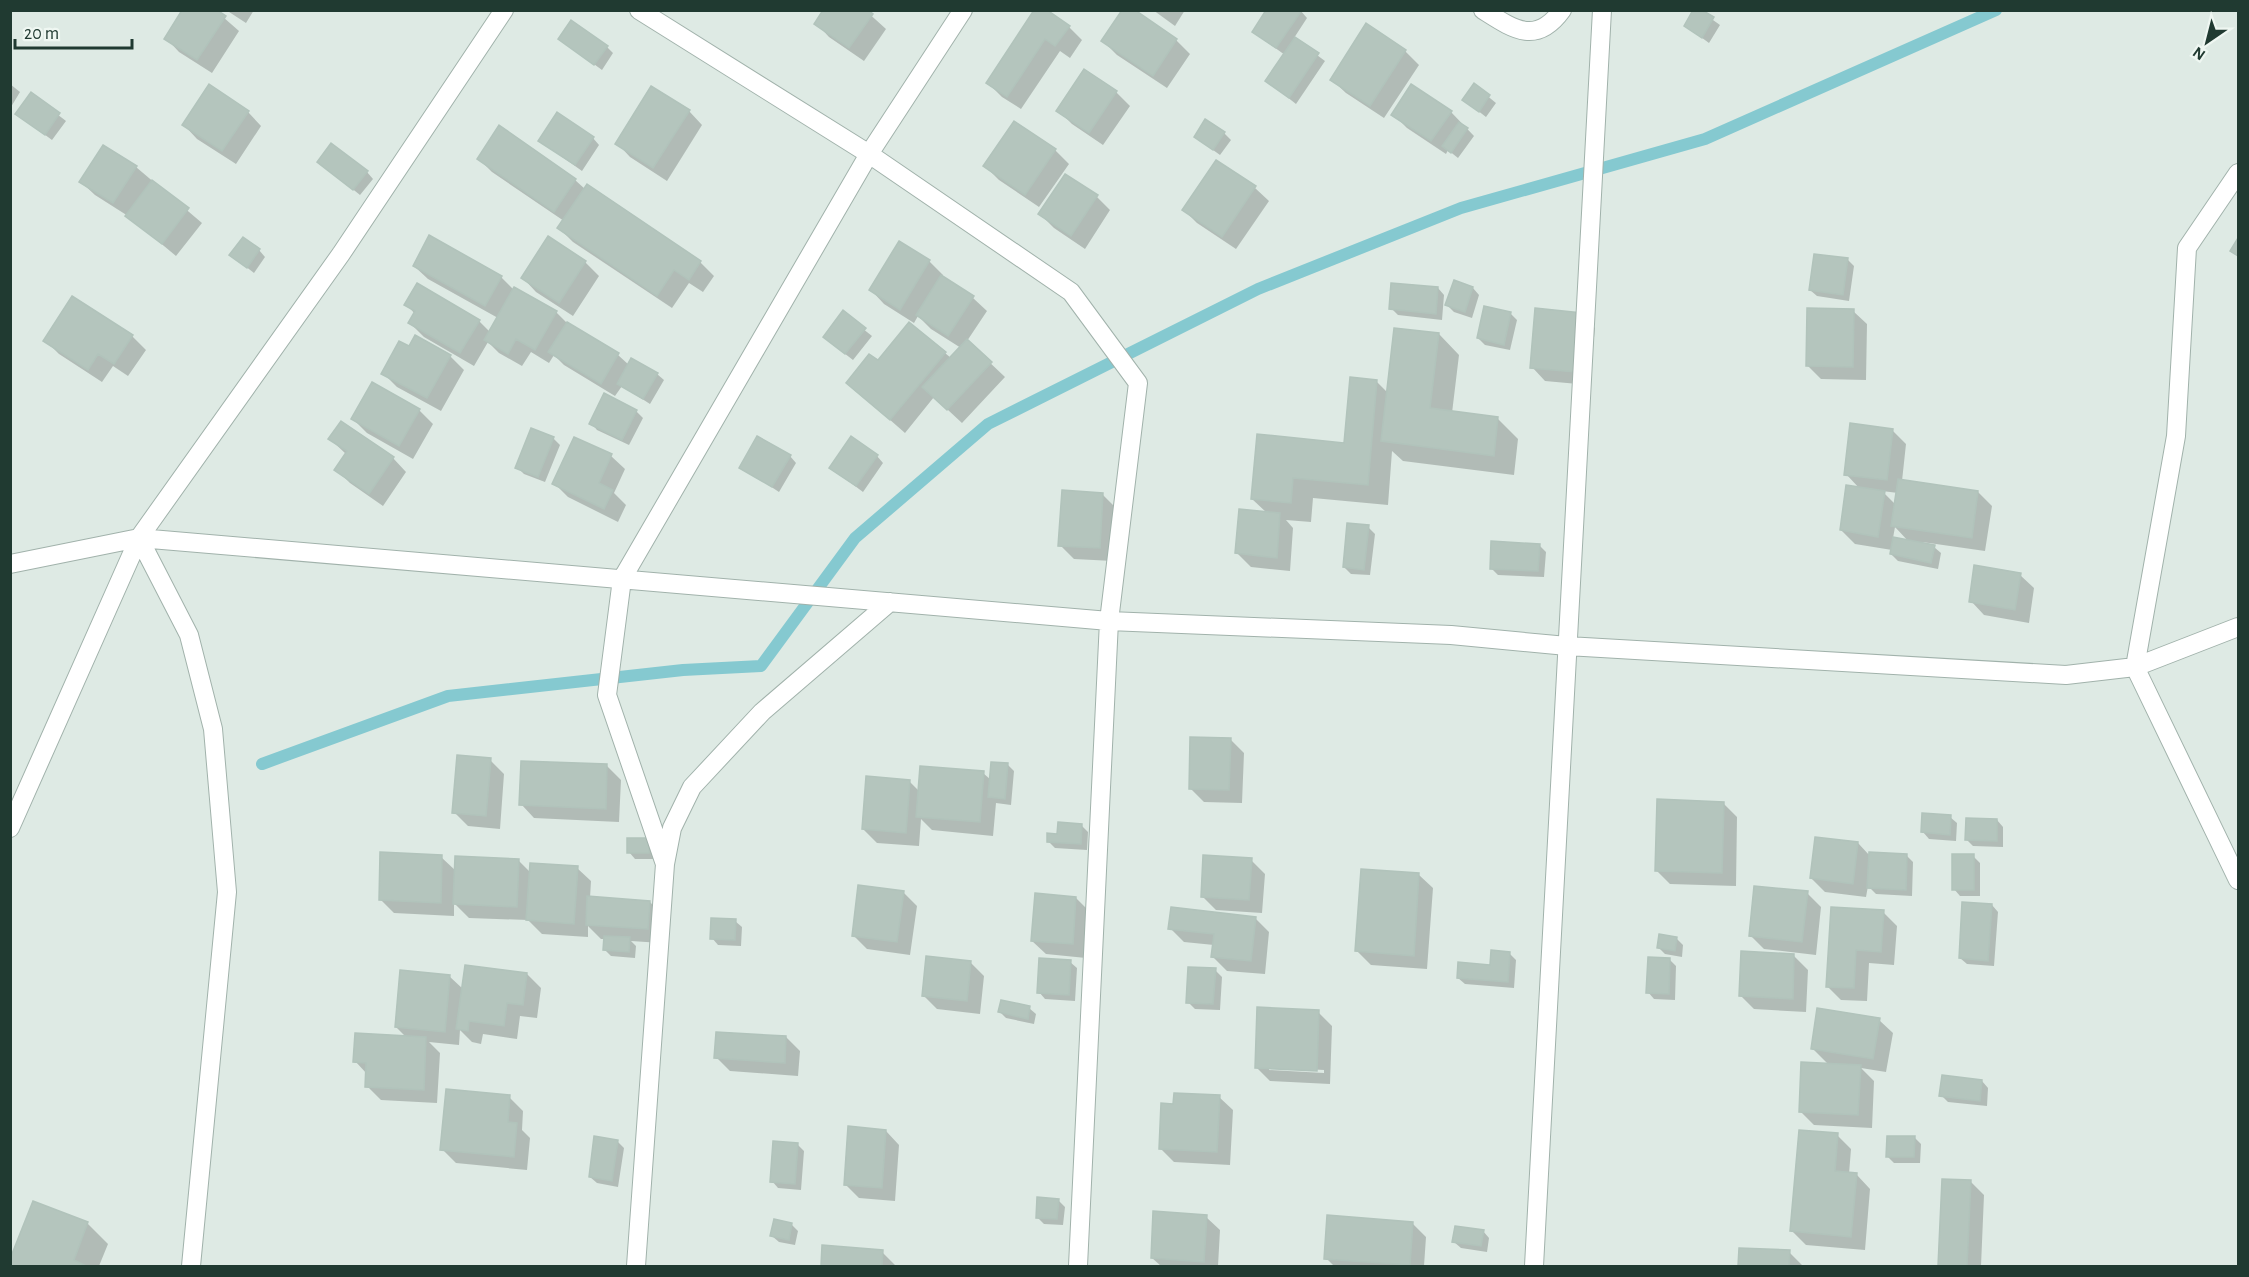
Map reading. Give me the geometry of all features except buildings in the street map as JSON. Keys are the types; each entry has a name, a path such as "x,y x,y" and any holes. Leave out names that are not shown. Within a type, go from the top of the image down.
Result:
{"street":[{"path":"10,828 140,538 340,255 504,10"},
{"path":"639,10 869,154 1071,292 1138,383 1109,621 1078,1266"},
{"path":"665,864 607,695 622,579 869,154 963,10"},
{"path":"1483,10 1510,28 1529,32 1546,28 1562,10"},
{"path":"1534,1266 1602,10"},
{"path":"2238,173 2187,248 2176,436 2135,667 2238,880"},
{"path":"140,538 189,634 213,729 227,892 191,1266"},
{"path":"10,564 140,538 1109,621 1451,635 1568,646 2066,675 2135,667 2238,627"},
{"path":"636,1266 665,864 672,828 692,787 762,712 890,602"}],"waterway":[{"path":"262,764 448,696 683,670 761,666 855,538 988,424 1258,289 1461,208 1705,139 1996,10"}]}
